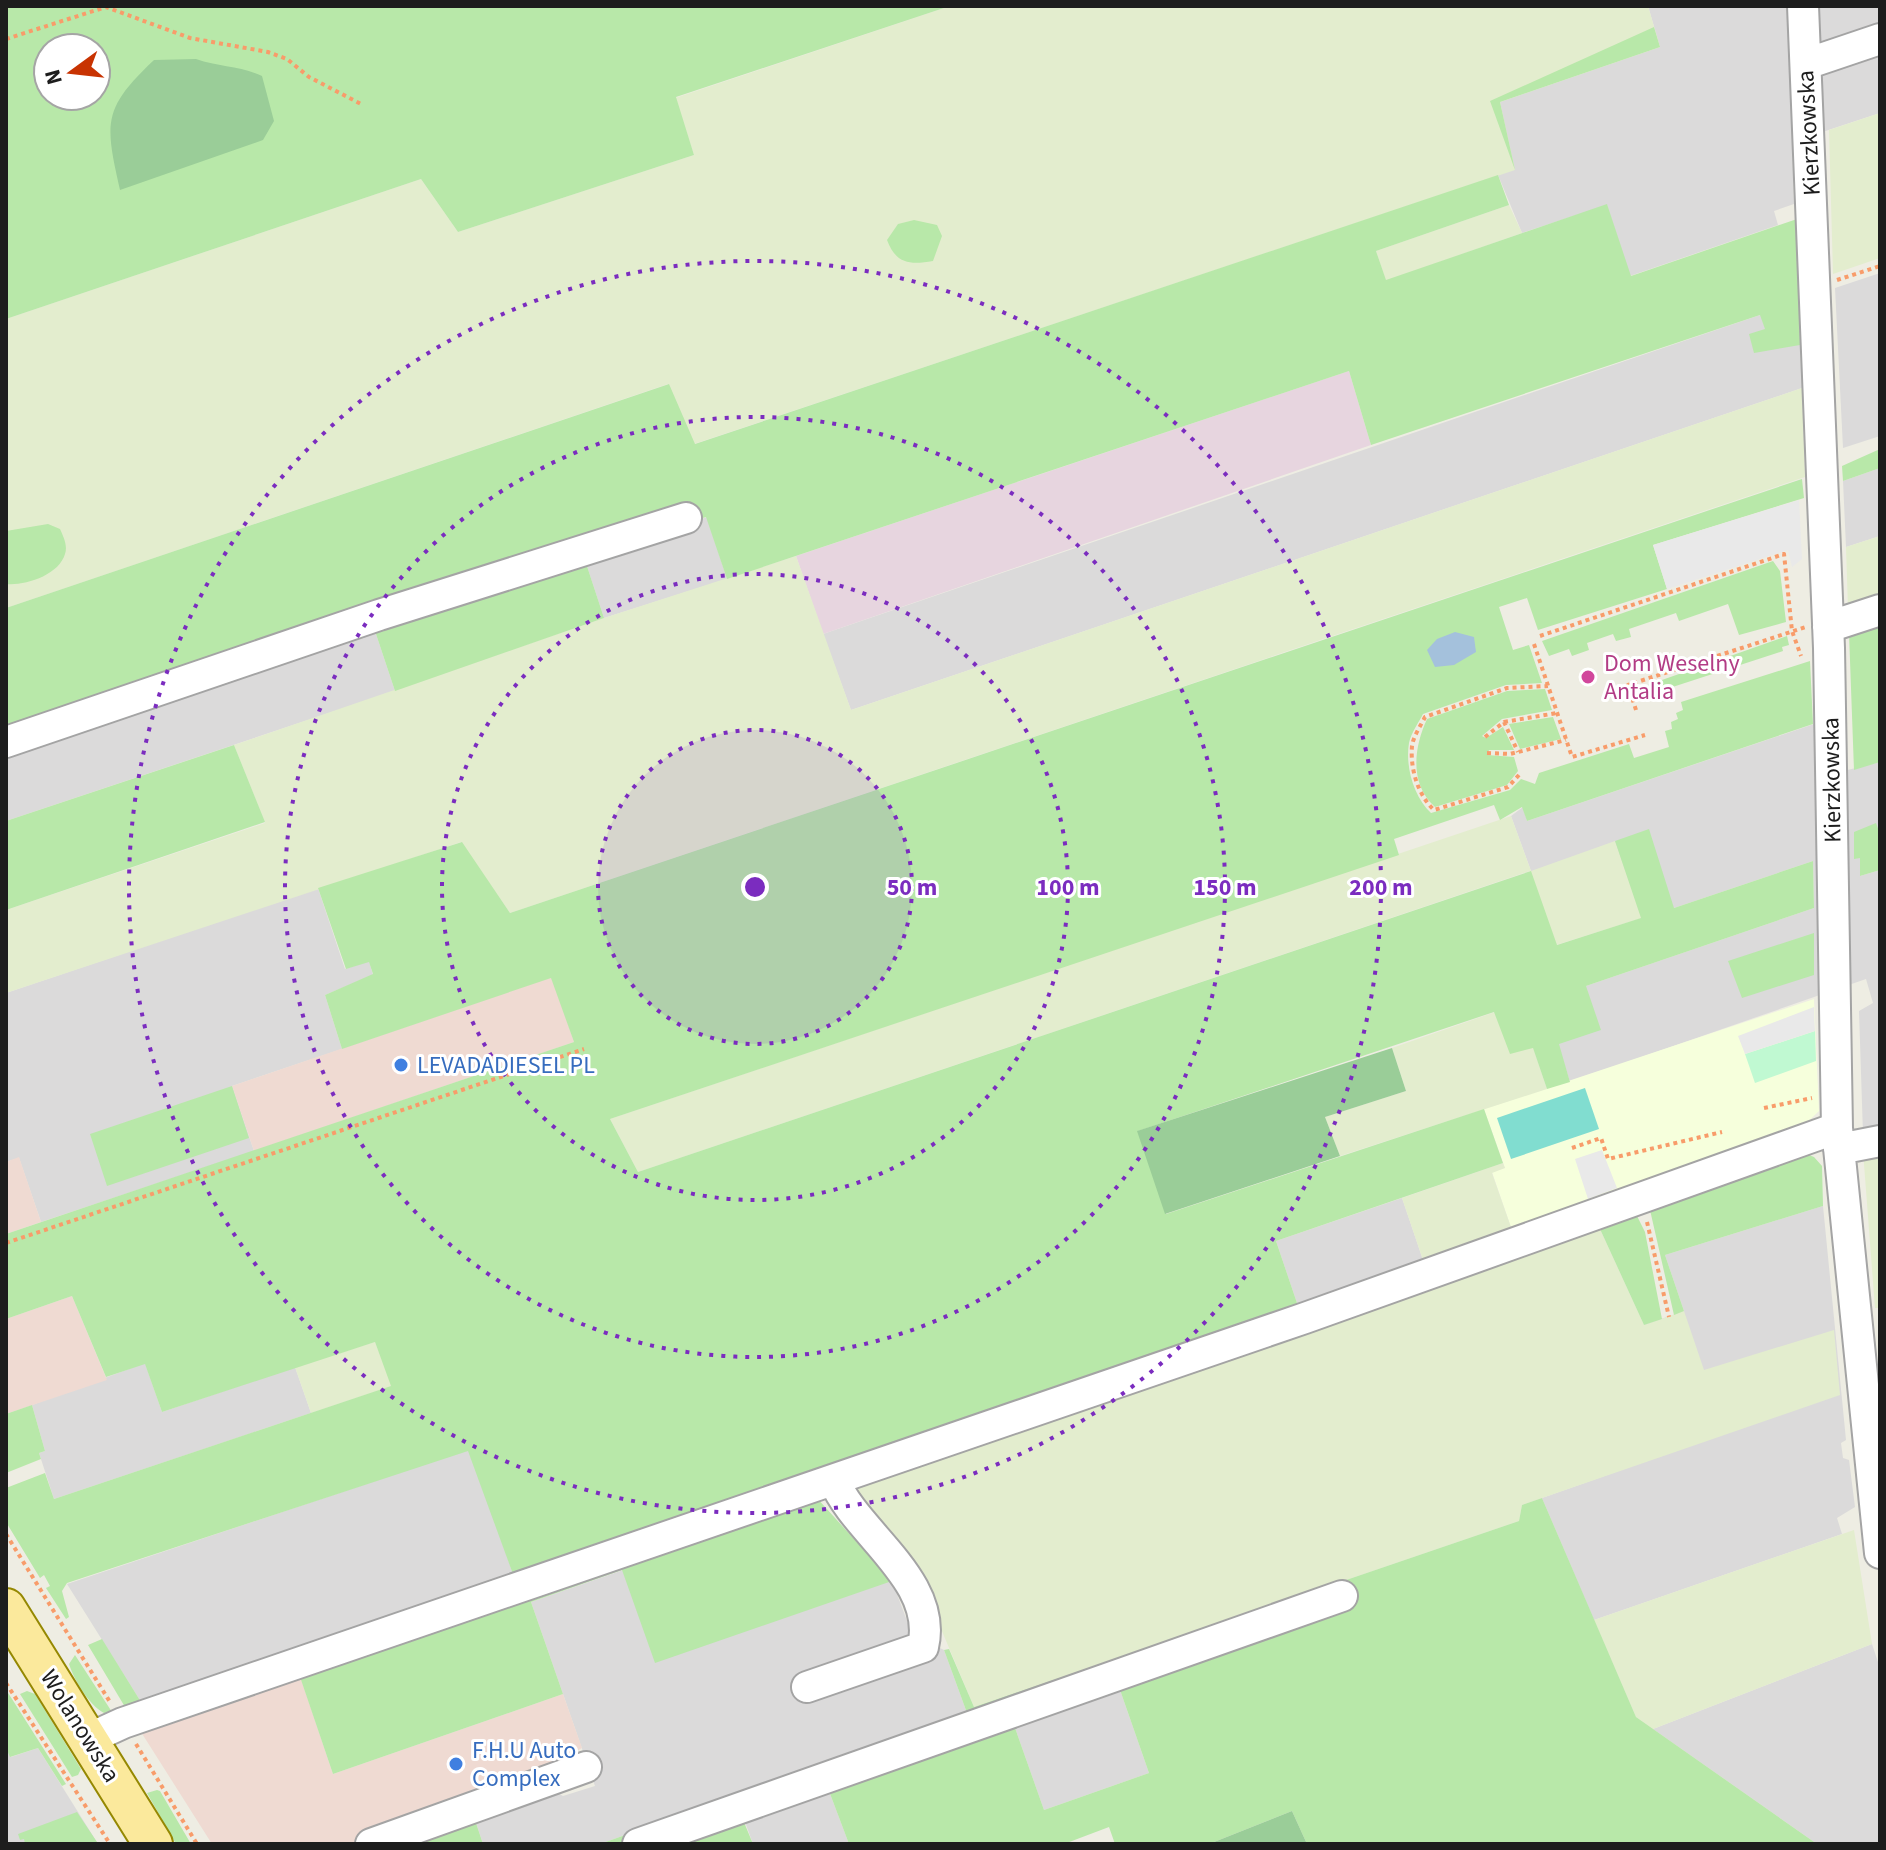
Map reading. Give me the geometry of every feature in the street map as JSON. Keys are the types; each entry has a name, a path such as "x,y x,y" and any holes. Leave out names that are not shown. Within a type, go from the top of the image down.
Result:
{"main road":[{"name":"Wolanowska","path":"6,1608 153,1844"}],"street":[{"name":"Kierzkowska","path":"1803,6 1816,287 1819,626 1838,1138 1880,1553"},
{"path":"1806,64 1880,39"},
{"path":"6,742 379,615 686,518"},
{"path":"1819,626 1880,610"},
{"path":"88,1739 123,1723 1305,1318 1639,1199 1838,1138 1880,1141"},
{"path":"807,1687 923,1647 927,1631 907,1576 842,1499 834,1480"},
{"path":"638,1844 1342,1596"},
{"path":"371,1844 586,1767"}],"path":[{"path":"6,39 106,7 190,38 268,52 361,104"},
{"path":"1816,287 1880,266"},
{"path":"1540,636 1784,554 1792,631 1801,656"},
{"path":"1636,710 1628,685 1792,631 1819,626"},
{"path":"1534,644 1572,757 1645,735"},
{"path":"1519,775 1508,787 1434,810 1422,798 1417,786 1412,745 1425,717 1507,688 1548,686"},
{"path":"1485,737 1504,722 1557,713"},
{"path":"1504,722 1518,752"},
{"path":"1487,753 1518,752 1566,740"},
{"path":"6,1243 584,1049"},
{"path":"1764,1108 1818,1097"},
{"path":"1572,1148 1601,1138 1608,1159 1722,1132"},
{"path":"1639,1199 1669,1317"},
{"path":"6,1534 197,1844"},
{"path":"6,1683 110,1844"}],"shaded area":[{"path":"950,6 1648,6 1660,47 1500,102 1515,170 694,444 668,384 6,608 6,319 421,179 458,232 694,155 675,98"},
{"path":"1648,6 1880,6 1880,113 1792,142 1794,204 1774,211 1778,225 1630,276 1607,205 1522,233 1498,175 1514,169 1500,102 1660,47"},
{"path":"1880,113 1880,258 1833,274 1829,130"},
{"path":"1509,205 1522,233 1386,281 1376,251"},
{"path":"1880,273 1880,436 1843,448 1835,288"},
{"path":"1798,302 1802,388 851,710 823,634"},
{"path":"1349,371 1371,445 823,634 796,556"},
{"path":"1802,388 1805,477 510,913 461,842 6,993 6,910 265,823 234,745 604,618 796,556 851,710"},
{"path":"1880,468 1880,536 1846,547 1843,481"},
{"path":"1799,500 1802,559 1792,567 1788,550 1667,589 1653,545"},
{"path":"707,517 727,579 604,618 584,557"},
{"path":"1880,536 1880,599 1848,609 1846,547"},
{"path":"375,631 395,691 6,821 6,755"},
{"path":"1455,632 1474,637 1476,652 1454,665 1435,667 1427,650 1437,639"},
{"path":"1817,723 1819,777 1880,762 1880,850 1860,876 1880,870 1880,1131 1863,1134 1859,1011 1873,1003 1866,979 1570,1082 1558,1044 1586,986 1814,908 1813,861 1674,908 1531,871 1511,816 1523,807 1527,821"},
{"path":"1511,816 1531,871 1615,841 1642,918 1556,945 1530,871 638,1172 610,1119"},
{"path":"318,888 345,969 369,961 373,975 325,995 342,1049 232,1086 254,1151 41,1222 19,1158 6,1162 6,993"},
{"name":"LEVADADIESEL PL","path":"552,977 574,1042 254,1151 232,1086"},
{"path":"1814,999 1819,1111 1792,1137 1513,1233 1492,1172 1505,1168 1484,1109"},
{"path":"1814,1007 1815,1031 1745,1054 1738,1036"},
{"path":"1495,1012 1533,1047 1547,1089 1340,1156 1325,1117 1406,1091 1392,1048"},
{"path":"1815,1031 1816,1061 1755,1083 1745,1054"},
{"path":"1585,1088 1599,1129 1511,1159 1497,1118"},
{"path":"1880,1148 1880,1308 1875,1308 1863,1151"},
{"path":"1602,1150 1617,1188 1588,1199 1575,1159"},
{"path":"19,1157 41,1222 6,1234 6,1162"},
{"path":"1503,1163 1505,1168 1492,1173 1513,1233 1424,1263 1402,1198"},
{"path":"1402,1198 1424,1263 1298,1306 1276,1241"},
{"path":"1823,1206 1846,1440 1841,1443 1843,1458 1849,1460 1855,1507 1837,1518 1842,1534 1594,1620 1542,1498 1695,1444 1644,1325 1684,1311 1665,1255"},
{"path":"1600,1229 1644,1325 1684,1311 1704,1370 1834,1330 1840,1395 1522,1505 1519,1521 974,1707 917,1572 853,1504 859,1488"},
{"path":"72,1296 107,1380 6,1414 6,1319"},
{"path":"375,1342 392,1386 311,1413 295,1367"},
{"path":"730,1362 491,1509 514,1577 141,1702 67,1584"},
{"path":"145,1363 162,1412 295,1367 311,1413 54,1499 39,1453 45,1451 32,1405"},
{"path":"1854,1530 1872,1644 1653,1729 1636,1717 1594,1620"},
{"path":"623,1570 892,1581 912,1634 944,1650 967,1713 600,1844 483,1844 475,1820 556,1792 563,1796 595,1786 531,1602"},
{"path":"1872,1644 1880,1668 1880,1844 1817,1844 1653,1729"},
{"name":"F.H.U Auto Complex","path":"301,1679 333,1774 563,1694 582,1748 402,1844 212,1844 141,1732"},
{"path":"1119,1687 1149,1773 1044,1810 1014,1725"},
{"path":"6,1748 11,1757 38,1748 98,1844 6,1844"},
{"path":"829,1791 849,1844 753,1844 745,1822"}],"green space":[{"path":"6,6 950,6 676,97 694,155 458,232 421,179 6,319"},
{"path":"1654,27 1660,47 1500,102 1515,170 1490,101"},
{"path":"196,59 262,76 274,121 263,140 120,190 110,132 116,105 154,60"},
{"path":"1498,175 1509,205 1376,251 1386,280 1607,204 1631,276 1797,219 1800,345 1754,353 1749,334 1765,329 1760,315 1371,445 1349,371 727,579 706,517 6,728 6,608 669,384 695,444"},
{"path":"914,220 937,225 942,236 933,261 905,261 895,254 887,240 898,224"},
{"path":"1880,449 1880,468 1843,481 1842,466"},
{"path":"1802,479 1804,498 1653,545 1667,589 1538,630 1527,598 1499,607 1513,650 1529,645 1542,683 1506,685 1423,714 1410,739 1408,762 1416,790 1431,813 1510,790 1521,779 1535,784 1539,773 1629,744 1634,758 1669,747 1665,731 1672,729 1671,722 1678,719 1676,713 1683,710 1681,702 1810,661 1813,724 1527,821 1522,807 1500,820 1494,805 1394,839 1399,855 610,1119 638,1172 1531,871 1557,945 1641,918 1615,841 1649,829 1674,908 1813,861 1814,908 1586,986 1601,1030 1559,1044 1570,1082 1547,1089 1533,1048 1510,1054 1494,1012 1138,1131 1166,1214 1484,1109 1503,1163 1276,1241 1298,1306 514,1577 468,1451 67,1583 62,1591 69,1617 66,1619 46,1588 50,1586 44,1575 40,1578 6,1522 6,1488 45,1473 54,1499 391,1386 375,1342 162,1412 145,1364 106,1377 72,1296 6,1319 6,1234 574,1042 551,978 342,1049 325,995 373,974 369,962 346,969 318,888 462,842 510,913"},
{"path":"48,524 60,529 64,538 66,551 62,561 40,578 6,584 6,531"},
{"path":"584,557 604,618 395,691 375,631"},
{"path":"1773,561 1780,571 1786,622 1739,635 1728,604 1679,621 1676,613 1629,629 1631,637 1616,641 1613,634 1587,643 1589,650 1572,656 1569,649 1549,656 1542,641"},
{"path":"1880,622 1880,762 1854,770 1849,633"},
{"path":"1787,636 1789,645 1782,647 1783,651 1645,696 1642,687"},
{"path":"1545,689 1552,710 1502,719 1482,736 1486,738 1503,727 1514,750 1489,750 1487,755 1514,757 1518,771 1507,785 1435,807 1421,787 1416,765 1419,741 1427,719 1507,691"},
{"path":"1553,717 1561,739 1520,749 1509,724"},
{"path":"234,745 265,822 6,910 6,821"},
{"path":"1876,823 1880,834 1880,870 1860,876 1860,858 1854,859 1854,832"},
{"path":"1814,933 1814,975 1742,998 1728,961"},
{"path":"1392,1048 1406,1091 1325,1117 1340,1156 1165,1214 1137,1131"},
{"path":"232,1086 249,1138 107,1186 90,1134"},
{"path":"1799,1151 1814,1157 1822,1166 1823,1206 1665,1255 1684,1311 1674,1315 1650,1210"},
{"path":"1635,1212 1645,1232 1662,1319 1644,1325 1600,1229 859,1488 848,1486"},
{"path":"32,1405 45,1451 39,1453 41,1459 6,1473 6,1414"},
{"path":"816,1497 892,1581 655,1663 622,1570 531,1602 563,1694 333,1774 298,1671"},
{"path":"1542,1498 1636,1717 1817,1844 1307,1844 1292,1811 1209,1844 1115,1844 1109,1827 1064,1844 849,1844 829,1791 1014,1725 1044,1810 1149,1773 1119,1687 624,1844 600,1844 967,1713 944,1650 949,1649 974,1707 1519,1521 1522,1505"},
{"path":"102,1639 141,1702 125,1707 88,1645"},
{"path":"75,1655 112,1712 104,1713 98,1709 83,1692 69,1664"},
{"path":"27,1691 35,1694 81,1769 78,1775 72,1777 20,1694"},
{"path":"8,1693 66,1784 62,1786 38,1748 10,1757 6,1748"},
{"path":"157,1790 191,1844 176,1844 147,1793"},
{"path":"1292,1811 1307,1844 1209,1844"},
{"path":"77,1812 97,1842 25,1844 24,1839 20,1840 18,1834"},
{"path":"741,1815 753,1844 666,1844"},
{"path":"475,1820 483,1844 409,1844"}],"place":[{"name":"Dom Weselny Antalia","path":"1588,677"},
{"name":"LEVADADIESEL PL","path":"401,1065"},
{"name":"F.H.U Auto Complex","path":"456,1764"}]}
